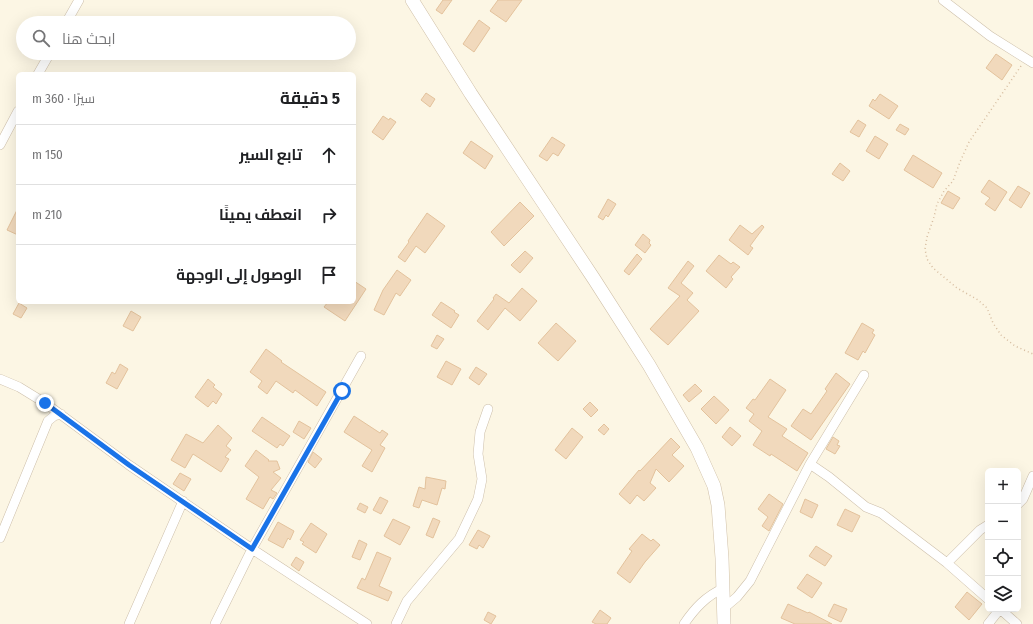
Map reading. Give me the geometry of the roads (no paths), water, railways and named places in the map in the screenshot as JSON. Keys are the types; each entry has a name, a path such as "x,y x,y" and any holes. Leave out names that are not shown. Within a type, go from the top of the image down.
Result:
{"street":[{"path":"70,16 79,0"},
{"path":"412,0 471,94 594,279 649,365 697,448 714,486 718,505 724,588 724,624"},
{"path":"943,0 990,36 1029,61"},
{"path":"39,72 46,60"},
{"path":"0,145 16,116"},
{"path":"215,624 252,549 361,356"},
{"path":"724,608 750,582 810,464 864,375"},
{"path":"0,379 19,387 61,414 129,465 252,549 367,624"},
{"path":"396,624 407,602 459,539 478,498 482,479 478,454 480,432 488,409"},
{"path":"0,538 45,426 51,418 61,414"},
{"path":"810,464 829,477 866,507 881,513 948,563 985,596"},
{"path":"1021,501 1033,476"},
{"path":"129,624 183,501"},
{"path":"948,563 980,530 985,527"},
{"path":"684,624 701,602 724,588"},
{"path":"988,624 998,612"},
{"path":"1003,612 1017,624"}]}
